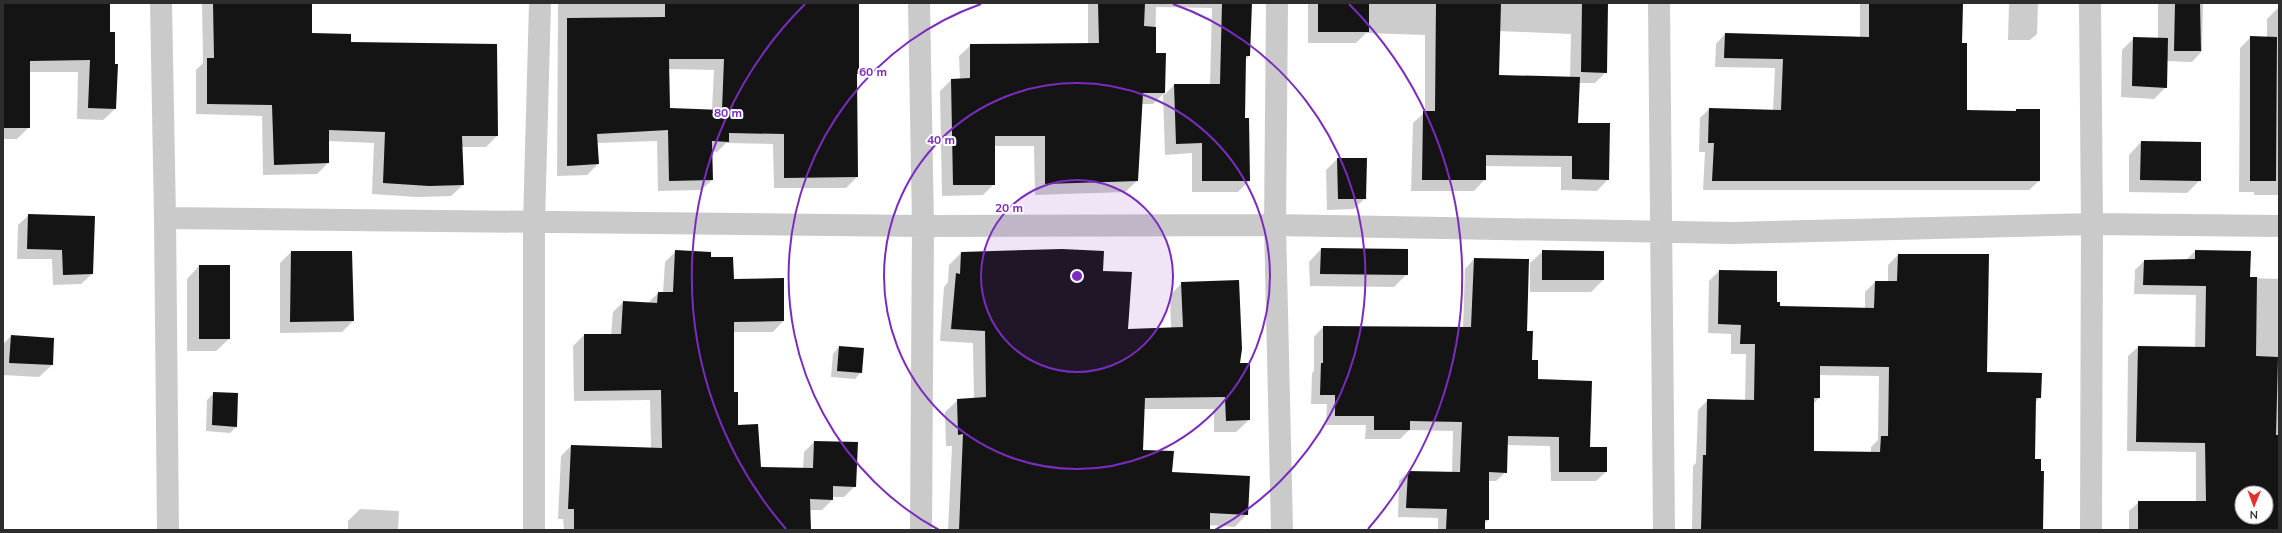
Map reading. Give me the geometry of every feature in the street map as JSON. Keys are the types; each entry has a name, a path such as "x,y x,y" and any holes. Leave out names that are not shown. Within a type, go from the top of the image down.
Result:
{"street":[{"path":"161,3 168,530"},
{"path":"534,530 534,223 540,3"},
{"path":"919,3 923,226 922,530"},
{"path":"1277,3 1275,225 1282,530"},
{"path":"1659,3 1664,530"},
{"path":"2090,3 2092,224 2091,530"},
{"path":"165,218 923,226 1275,225 1733,233 2092,224 2279,226"}],"building":[{"path":"3,3 110,3 110,32 115,32 115,64 118,64 116,109 88,108 90,60 30,61 30,128 3,128"},
{"path":"213,3 312,3 312,33 351,34 351,42 497,44 498,136 462,136 464,185 429,186 383,183 385,132 329,130 329,163 274,165 272,105 207,104 207,58 214,58"},
{"path":"665,3 859,3 859,74 857,74 858,177 784,178 784,134 729,133 729,142 712,141 713,180 669,181 668,130 597,134 599,164 567,166 567,18 665,17","holes":["669,59 724,59 722,110 670,108"]},
{"path":"1098,3 1145,3 1144,26 1156,27 1156,53 1166,53 1165,93 1143,93 1138,181 1045,184 1045,136 995,136 995,185 953,185 951,79 970,78 970,44 1099,43"},
{"path":"1222,3 1252,3 1250,56 1246,56 1245,118 1249,118 1250,181 1202,181 1202,143 1176,144 1174,84 1220,84"},
{"path":"1318,3 1369,3 1369,32 1318,32"},
{"path":"1436,3 1501,3 1499,75 1580,77 1578,123 1610,123 1609,180 1572,179 1572,156 1486,155 1486,180 1422,180 1423,111 1435,111"},
{"path":"1582,3 1608,3 1607,73 1581,72"},
{"path":"1869,3 1963,4 1962,43 1967,43 1967,110 2016,111 2016,109 2040,109 2040,181 1712,181 1714,143 1708,143 1709,108 1781,110 1783,59 1724,58 1725,33 1869,37"},
{"path":"2175,3 2200,3 2201,51 2174,51"},
{"path":"2250,36 2277,37 2276,181 2250,181"},
{"path":"2133,37 2168,38 2167,88 2132,86"},
{"path":"2141,141 2201,142 2201,181 2140,180"},
{"path":"1337,158 1367,158 1366,199 1338,199"},
{"path":"28,214 95,216 93,274 63,275 62,250 27,249"},
{"path":"1321,248 1408,249 1408,275 1320,274"},
{"path":"1062,249 1104,251 1103,271 1132,272 1128,329 1183,327 1181,282 1239,280 1242,349 1240,363 1250,363 1250,420 1226,421 1225,397 1145,398 1143,450 1174,451 1172,472 1250,476 1248,515 1210,513 1210,530 959,530 963,434 958,435 957,399 986,397 985,331 951,329 956,273 960,274 961,252"},
{"path":"675,250 711,252 711,257 733,257 734,279 784,278 784,321 734,322 734,392 738,392 738,425 758,424 761,467 813,468 814,441 858,442 856,487 833,486 833,500 810,499 811,530 574,530 574,509 568,509 571,445 662,448 661,390 584,391 584,334 621,334 623,301 657,303 658,292 673,292"},
{"path":"1542,250 1604,251 1604,280 1542,280"},
{"path":"2195,250 2251,251 2250,277 2257,277 2256,356 2278,357 2276,435 2279,435 2279,530 2138,530 2138,501 2206,501 2205,443 2136,442 2138,346 2205,347 2206,286 2143,285 2144,260 2195,259"},
{"path":"291,251 352,251 354,321 290,322"},
{"path":"1898,254 1989,254 1987,372 2042,373 2041,398 2036,398 2035,459 2041,459 2041,471 2044,471 2043,530 1701,530 1703,455 1706,455 1707,399 1754,400 1755,344 1740,344 1741,325 1718,324 1719,270 1777,271 1777,302 1780,302 1780,306 1874,308 1875,281 1897,281","holes":["1820,366 1889,367 1888,436 1881,436 1880,452 1814,451 1814,398 1820,398"]},
{"path":"1474,258 1529,259 1527,331 1533,331 1532,360 1538,360 1538,379 1592,381 1590,447 1607,447 1607,472 1559,472 1559,437 1508,436 1507,473 1489,472 1489,520 1485,520 1485,530 1446,530 1447,509 1406,508 1408,471 1460,472 1462,422 1410,421 1410,430 1374,430 1374,416 1335,416 1335,395 1320,395 1321,363 1323,363 1323,326 1471,327"},
{"path":"199,265 230,265 230,339 199,339"},
{"path":"11,335 54,338 53,365 9,363"},
{"path":"839,346 864,348 862,373 837,371"},
{"path":"213,392 238,393 237,427 212,425"}]}
